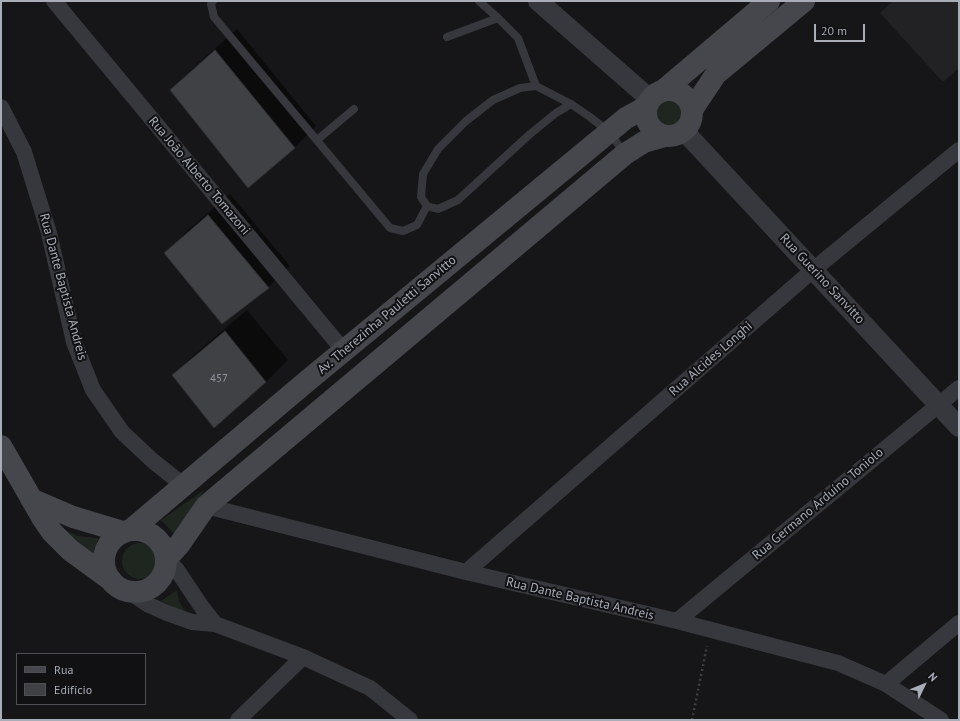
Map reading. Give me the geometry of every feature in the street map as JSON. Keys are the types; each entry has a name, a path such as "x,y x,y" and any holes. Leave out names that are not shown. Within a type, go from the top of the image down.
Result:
{"main road":[{"name":"Av. Therezinha Pauletti Sanvitto","path":"128,531 440,271 626,118 653,98 769,1"},
{"path":"692,110 716,74 804,1"},
{"path":"167,559 179,545 206,506 625,154 644,142 675,134 689,125 692,118 690,103 686,96 672,90 653,98 645,115 647,122 658,134 675,134"},
{"path":"440,271 458,294"},
{"path":"306,382 327,405"},
{"path":"1,446 31,499 52,532 70,550 119,586 139,592 150,589 159,582 165,572 167,559 164,548 159,540 151,534 142,530 128,531 73,517 31,499"},
{"path":"119,586 105,567 105,553 109,544 115,537 128,531"}],"street":[{"name":"Rua João Alberto Tomazoni","path":"54,1 344,351"},
{"path":"538,1 653,98"},
{"name":"Rua Dante Baptista Andreis","path":"1,107 24,152 50,233 74,342 93,390 122,432 153,461 183,485"},
{"name":"Rua Guerino Sanvitto","path":"675,134 813,270 959,427"},
{"name":"Rua Alcides Longhi","path":"466,572 813,270 959,150"},
{"name":"Rua Germano Arduíno Toniolo","path":"677,621 959,388"},
{"name":"Rua Dante Baptista Andreis","path":"206,506 466,572 677,621 838,663 886,684 941,720"},
{"path":"167,559 177,570 215,624"},
{"path":"119,586 149,605 167,613 192,622 215,624 303,657 370,688 410,720"},
{"path":"886,684 959,623"},
{"path":"238,720 303,657"}],"lane":[{"path":"213,1 211,4 214,17 390,228 403,231 417,225 427,206"},
{"path":"479,1 518,38 536,86"},
{"path":"447,37 498,18"},
{"path":"571,104 556,113 530,134 458,200 438,209 427,206 421,197 423,174 438,149 466,120 493,100 520,88 536,86 571,104 609,132 625,154"},
{"path":"316,140 354,109"}],"path":[{"path":"692,720 710,630"}],"shaded area":[{"path":"893,1 959,1 959,68 943,82 880,13"},
{"path":"669,100 679,103 682,113 679,123 669,126 659,123 656,113 659,103"},
{"path":"204,490 175,535 161,520"},
{"path":"55,526 78,536 98,538 93,560"},
{"path":"144,543 153,548 157,554 157,568 153,574 144,579 136,579 127,574 123,568 122,557 127,548 133,544"},
{"path":"177,590 179,601 186,613 161,601"}],"building":[{"path":"215,50 295,148 248,188 170,90"},
{"path":"208,215 269,288 222,324 164,253"},
{"path":"225,331 266,382 214,428 172,375"}]}
